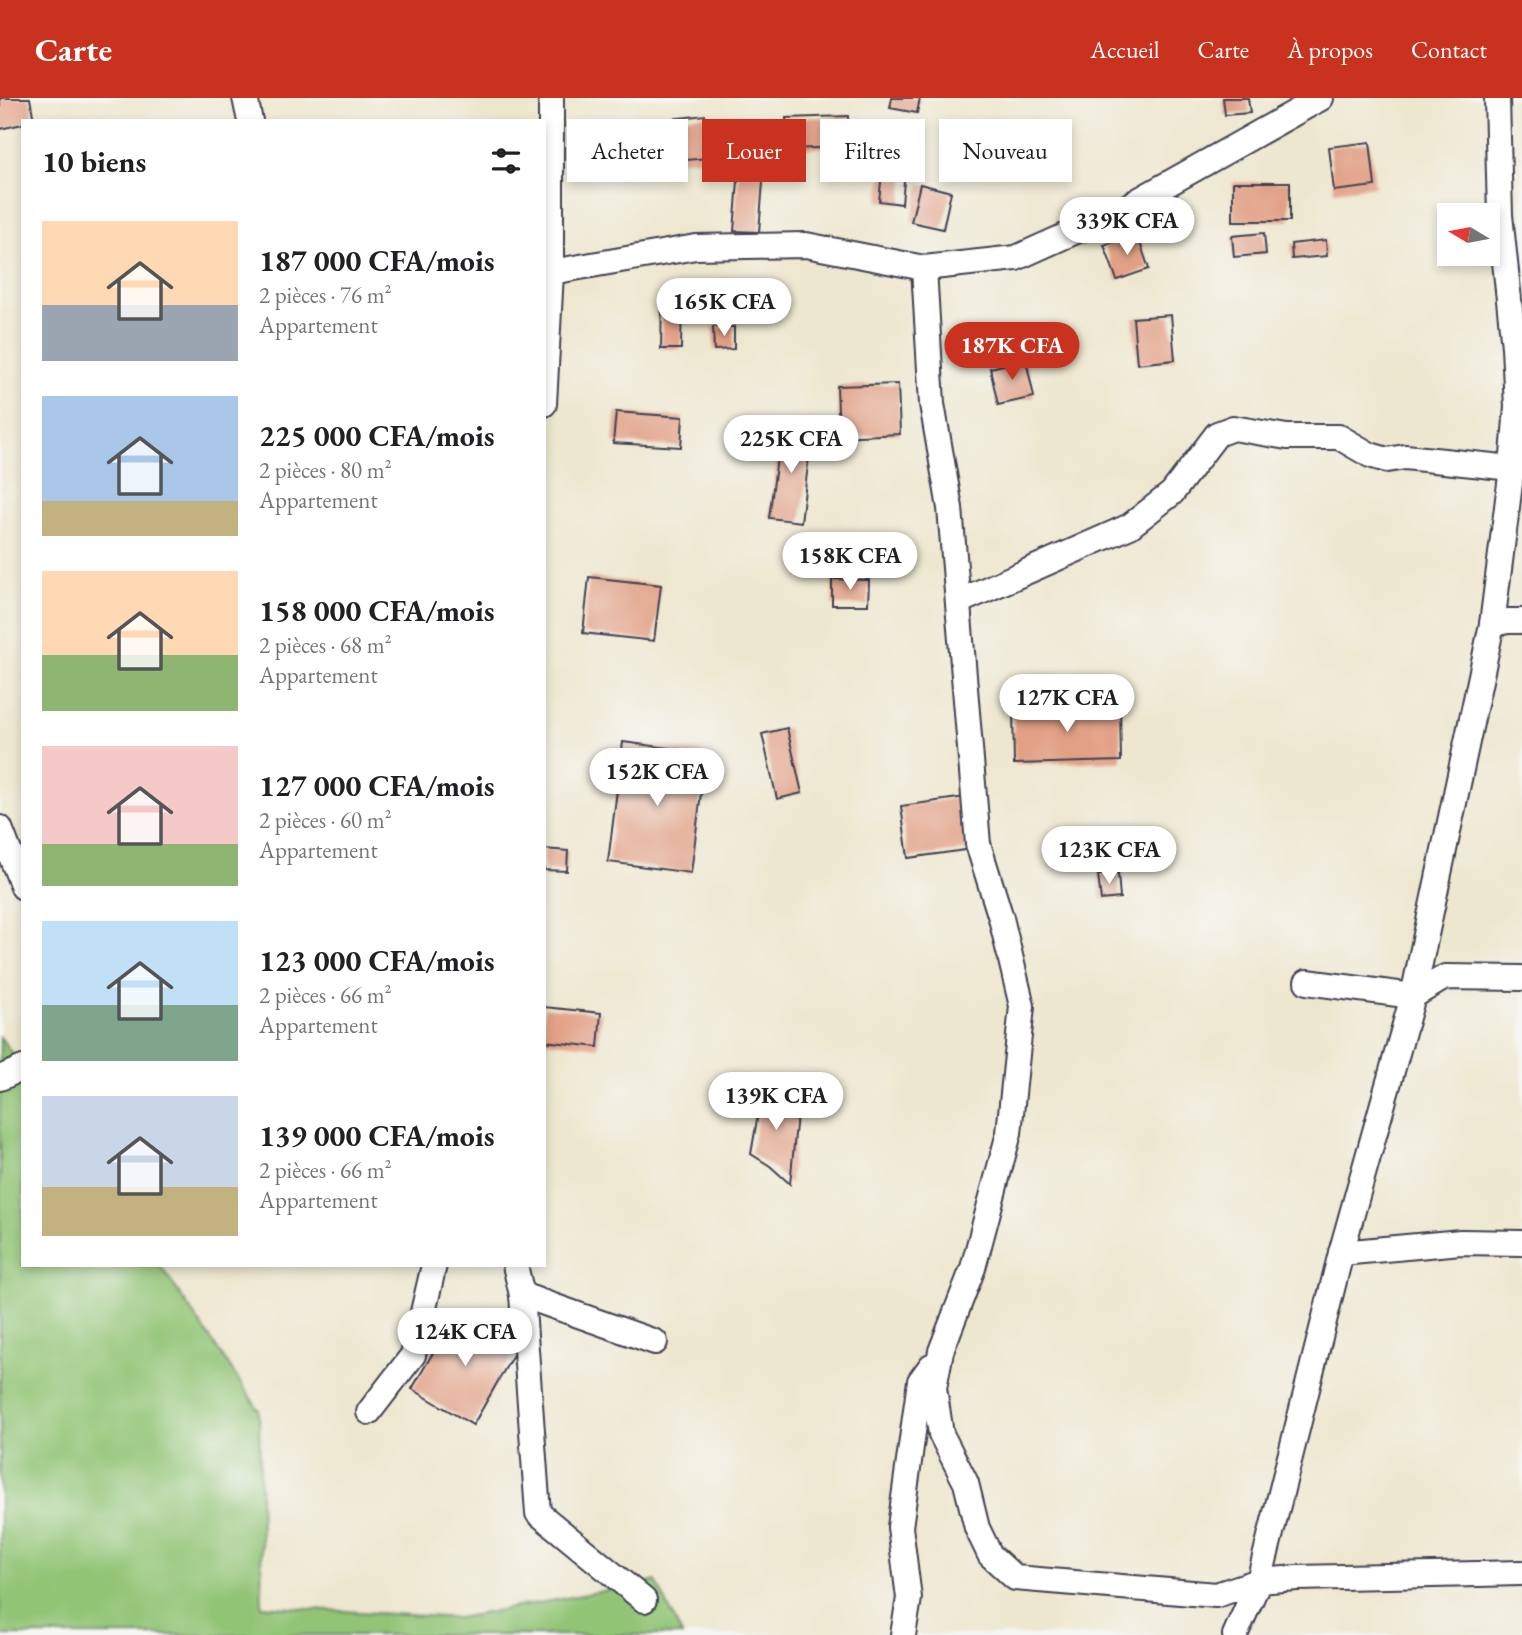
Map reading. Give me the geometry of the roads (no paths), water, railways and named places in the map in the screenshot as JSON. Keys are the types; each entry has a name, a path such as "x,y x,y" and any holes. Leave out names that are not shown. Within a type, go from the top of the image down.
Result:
{"street":[{"path":"245,98 250,119"},
{"path":"546,366 551,272 551,98"},
{"path":"551,272 696,247 806,245 924,268 1016,258 1116,213 1321,98"},
{"path":"1235,1635 1259,1581 1341,1253 1413,996 1492,624 1517,407 1515,359 1500,215 1497,98"},
{"path":"924,268 932,404 950,508 978,844 1001,918 1022,1006 1009,1133 972,1268 941,1351 934,1388 941,1434 966,1483 977,1528 990,1555 1015,1578 1216,1595 1259,1581 1297,1578 1522,1573"},
{"path":"958,601 1130,526 1172,493 1216,434 1233,428 1287,437 1339,437 1370,455 1387,460 1405,457 1512,468"},
{"path":"1492,624 1522,621"},
{"path":"0,828 21,882"},
{"path":"1307,982 1413,996 1444,977 1522,978"},
{"path":"0,1078 21,1069"},
{"path":"1341,1253 1461,1242 1522,1242"},
{"path":"369,1412 412,1355 434,1267"},
{"path":"515,1267 522,1295 538,1513 644,1600"},
{"path":"522,1295 655,1342"},
{"path":"904,1635 909,1598 900,1527 920,1381 941,1351"}]}
